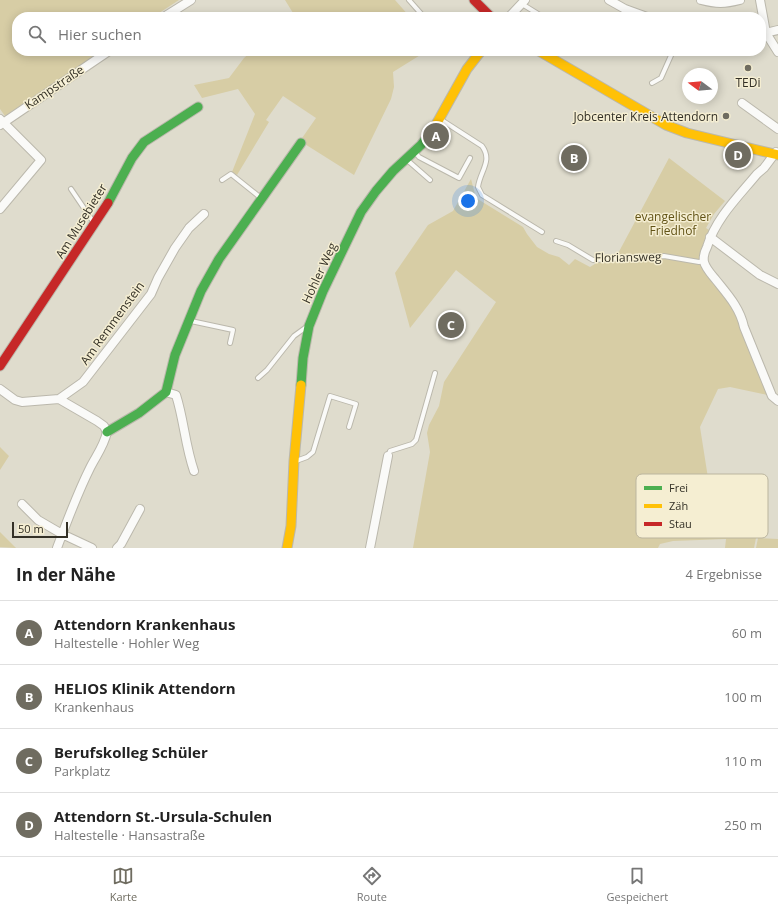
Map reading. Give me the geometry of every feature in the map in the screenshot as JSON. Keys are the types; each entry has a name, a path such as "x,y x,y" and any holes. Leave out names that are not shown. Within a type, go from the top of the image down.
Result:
{"street":[{"path":"172,12 191,0"},
{"path":"474,0 486,12"},
{"path":"609,0 633,12"},
{"path":"701,0 727,4 740,0"},
{"path":"760,0 761,12"},
{"path":"514,12 523,2"},
{"path":"766,32 778,30"},
{"path":"766,37 778,52"},
{"name":"Kampstraße","path":"1,122 102,56"},
{"name":"Hohler Weg","path":"288,548 291,526 294,461 303,358 309,326 323,291 361,212 393,171 431,134 467,69 477,56"},
{"path":"551,56 666,125 688,133 777,153 720,218 704,253 704,261 708,269 737,307 772,396 778,401"},
{"path":"742,103 778,129"},
{"name":"Am Musebieter","path":"0,366 95,224 117,188 118,182 132,158 144,142 198,107"},
{"path":"0,209 41,160 1,122"},
{"path":"57,548 77,497 90,467 99,453 107,432 139,413 166,392 175,355 201,291 219,259 301,143"},
{"name":"Am Remmenstein","path":"59,399 83,382 151,294 158,278 189,228 204,214"},
{"path":"710,237 754,270 778,284"},
{"path":"0,389 15,400 22,402 59,399 104,426 107,432"},
{"path":"166,392 176,395 188,452 194,471"},
{"path":"370,548 388,456"},
{"path":"22,504 38,520 62,534 92,548"},
{"path":"117,548 121,544 140,509"}],"lane":[{"path":"409,0 420,12"},
{"path":"523,2 536,12"},
{"path":"652,83 661,78 671,56"},
{"path":"439,119 482,146 486,151 488,156 478,187 482,195 542,232"},
{"path":"414,151 419,157 459,178 470,158"},
{"path":"406,159 430,180"},
{"path":"222,180 231,174 262,198"},
{"path":"71,189 95,224"},
{"name":"Floriansweg","path":"556,241 568,245 593,260 664,256 699,262 704,261"},
{"path":"189,320 233,330 230,343"},
{"path":"258,378 267,370 294,336 309,326"},
{"path":"388,456 390,451 412,444 416,440 435,373"},
{"path":"294,461 307,457 313,452 330,396 356,404 349,427"}],"green space":[{"path":"0,0 179,0 161,12 12,12 12,56 94,56 5,116 0,109"},
{"path":"285,0 395,0 406,12 292,12"},
{"path":"246,56 419,56 393,72 394,87 391,99 354,175 300,141 316,118 283,96 266,120 269,122 237,175 232,172 255,114 238,89 202,98 194,85 229,78"},
{"name":"evangelischer Friedhof","path":"669,158 725,201 714,214 706,228 712,232 704,261 737,307 772,396 730,387 718,389 700,427 707,474 636,474 636,538 756,538 754,548 725,548 726,539 673,541 660,544 658,548 413,548 430,452 427,433 429,425 439,406 444,382 496,302 456,270 410,328 395,273 428,225 453,211 471,179 476,198 523,227 537,247 549,254 559,257 569,265 575,259 590,267 598,262 614,261"},
{"path":"0,447 9,456 0,470"},
{"path":"0,532 16,548 0,547"},
{"path":"758,538 778,539 778,548 756,548"}],"traffic: fast":[{"path":"108,203 132,158 144,142 198,107"},
{"path":"301,385 303,358 309,326 323,291 361,212 393,171 421,145 433,130"},
{"path":"107,432 139,413 166,392 175,355 201,291 219,259 301,143"}],"traffic: slow":[{"path":"433,130 467,69 477,56"},
{"path":"548,56 666,125 687,133 778,155"},
{"path":"287,548 291,526 294,461 301,385"}],"traffic: jam":[{"path":"474,0 486,12"},
{"path":"0,366 108,203"}],"place":[{"name":"TEDi","path":"748,68"},
{"name":"Jobcenter Kreis Attendorn","path":"726,116"},
{"name":"Attendorn Krankenhaus","path":"436,136"},
{"name":"Attendorn St.-Ursula-Schulen","path":"738,155"},
{"name":"HELIOS Klinik Attendorn","path":"574,158"},
{"name":"Berufskolleg Schüler","path":"451,325"}]}
